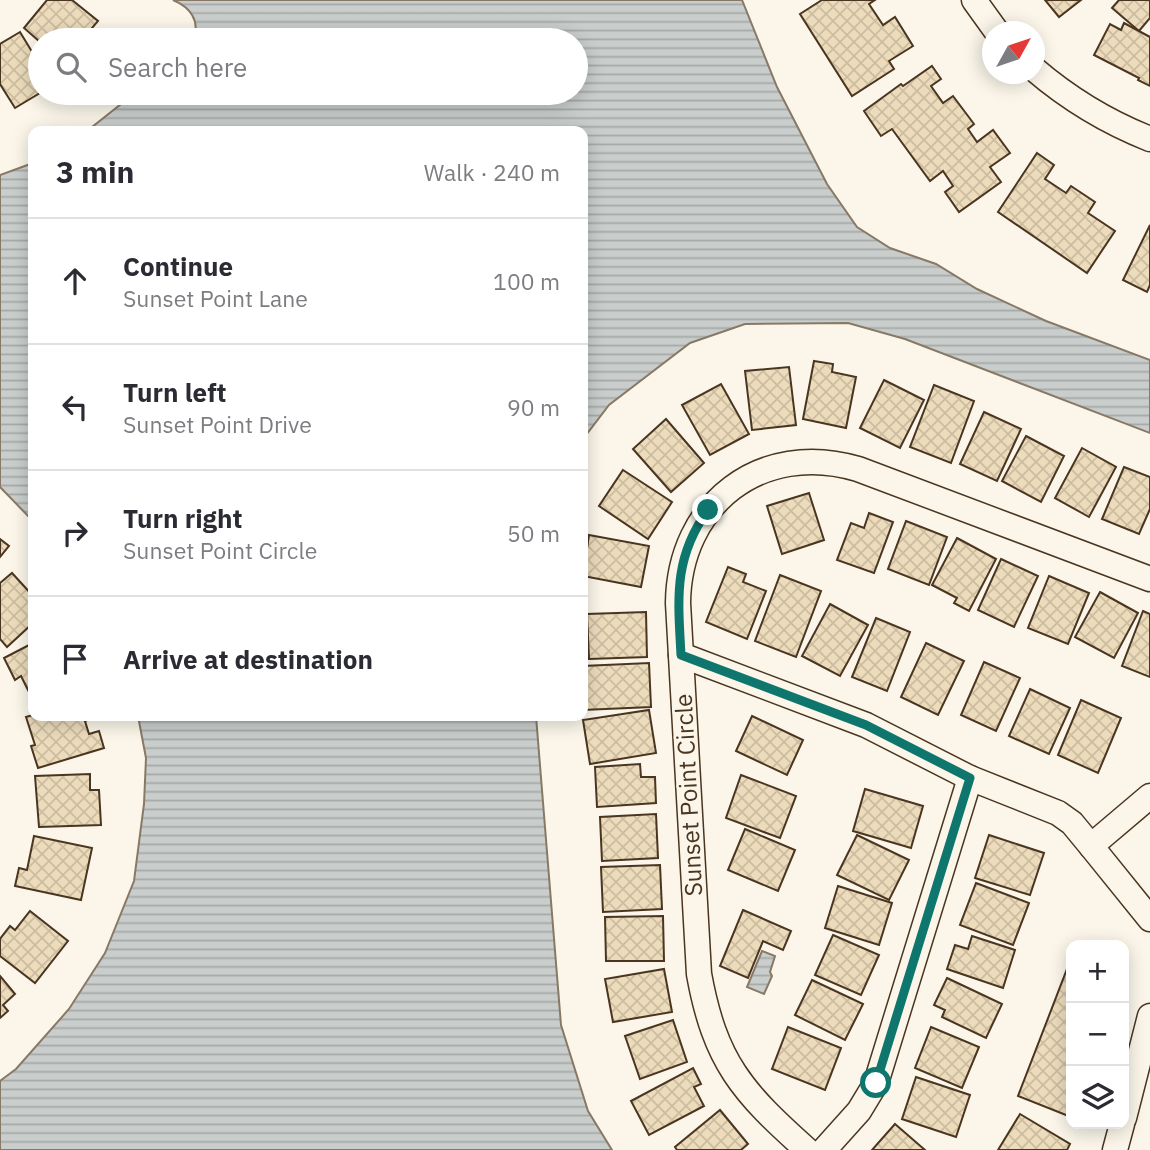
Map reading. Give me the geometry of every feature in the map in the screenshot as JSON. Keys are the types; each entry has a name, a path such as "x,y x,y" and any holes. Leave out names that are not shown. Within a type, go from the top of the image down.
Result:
{"street":[{"path":"974,0 989,21"},
{"path":"1045,78 1088,110 1150,139"},
{"name":"Sunset Point Circle","path":"807,1150 765,1113 742,1086 724,1057 705,1008 699,974 678,603 680,570 699,524 720,498 761,471 792,463 826,461 858,469 1150,579"},
{"path":"681,655 866,725 970,778 1058,813 1072,823 1150,919"},
{"path":"824,1150 859,1111 876,1083 970,778"},
{"path":"1091,846 1150,796"},
{"path":"1129,1100 1150,1016"},
{"path":"1145,1042 1150,1066"},
{"path":"1115,1150 1121,1129"}],"shaded area":[{"path":"173,0 742,0 777,87 827,184 857,227 890,248 936,264 977,289 1046,321 1150,360 1150,433 905,339 848,323 745,324 690,343 609,405 588,432 588,126 93,126 120,105 588,105 588,28 196,28 195,21 184,7"},
{"path":"28,165 28,516 0,487 0,175"},
{"path":"139,721 536,721 561,1025 588,1111 612,1150 0,1150 0,1081 16,1069 69,1009 105,953 134,881 144,804 146,758"},
{"path":"762,951 775,956 770,972 772,976 764,994 747,987"}],"building":[{"path":"47,0 72,0 98,21 92,28 28,28 28,32 24,28"},
{"path":"822,0 875,0 869,4 883,25 895,17 913,46 889,61 894,69 852,96 800,14"},
{"path":"1045,0 1081,0 1059,17"},
{"path":"1119,0 1150,0 1150,18 1139,31 1112,8"},
{"path":"1124,23 1150,37 1150,86 1094,55 1110,24 1121,30"},
{"path":"20,32 28,45 28,100 15,108 0,84 0,44"},
{"path":"932,66 941,79 931,86 943,103 953,96 974,124 968,129 977,142 993,130 1010,153 990,167 1001,182 959,212 945,192 953,186 943,171 930,181 892,129 881,136 864,111"},
{"path":"1037,153 1054,165 1045,179 1066,193 1071,186 1095,202 1088,213 1115,231 1087,273 998,212"},
{"path":"1150,225 1150,285 1147,292 1123,280"},
{"path":"814,361 833,364 832,372 856,377 846,428 803,419"},
{"path":"789,367 796,425 752,430 745,371"},
{"path":"884,380 924,400 900,448 860,428"},
{"path":"721,384 749,434 710,455 682,405"},
{"path":"934,385 974,401 951,463 910,447"},
{"path":"984,412 1021,429 997,481 960,464"},
{"path":"666,419 704,463 671,492 633,449"},
{"path":"1026,436 1064,456 1041,502 1002,481"},
{"path":"1082,448 1116,467 1089,517 1055,498"},
{"path":"1124,467 1150,477 1150,509 1139,534 1102,519"},
{"path":"623,470 672,502 648,539 599,506"},
{"path":"809,493 824,540 782,554 767,506"},
{"path":"869,513 893,522 874,573 837,560 851,523 864,528"},
{"path":"906,521 947,537 929,585 888,569"},
{"path":"589,535 649,546 641,587 588,577"},
{"path":"957,538 996,559 969,611 954,603 957,598 932,585"},
{"path":"0,539 9,546 0,557"},
{"path":"1001,559 1038,576 1014,627 978,610"},
{"path":"728,567 746,574 743,582 766,591 747,639 706,622"},
{"path":"12,573 28,591 28,628 7,647 0,639 0,583"},
{"path":"780,575 821,591 796,657 755,641"},
{"path":"1049,576 1089,593 1068,644 1028,628"},
{"path":"1100,592 1138,613 1114,658 1075,637"},
{"path":"830,604 868,625 840,676 802,656"},
{"path":"1143,611 1150,614 1150,677 1122,666"},
{"path":"646,612 647,657 589,659 588,614"},
{"path":"876,618 910,632 887,691 852,677"},
{"path":"926,643 964,661 938,715 901,697"},
{"path":"28,646 28,690 21,676 15,680 4,658"},
{"path":"984,662 1020,678 996,731 961,715"},
{"path":"649,663 651,707 588,710 588,666"},
{"path":"1030,689 1070,708 1049,754 1009,736"},
{"path":"1081,700 1121,718 1098,773 1058,755"},
{"path":"649,710 656,753 590,764 583,721"},
{"path":"752,716 803,740 787,775 736,751"},
{"path":"26,717 28,721 85,721 89,734 99,731 104,748 38,768 31,746 35,745"},
{"path":"640,764 641,777 655,777 656,803 597,807 595,767"},
{"path":"90,774 90,790 99,790 101,825 39,827 35,776"},
{"path":"741,775 796,796 780,838 726,818"},
{"path":"865,789 923,806 911,848 853,831"},
{"path":"656,814 658,858 602,861 600,817"},
{"path":"745,829 795,850 778,891 728,870"},
{"path":"857,835 909,860 889,900 837,875"},
{"path":"989,835 1044,853 1030,895 975,878"},
{"path":"34,836 92,848 81,900 15,886 19,868 27,870"},
{"path":"660,865 662,909 603,912 601,867"},
{"path":"976,883 1029,903 1013,945 960,925"},
{"path":"838,886 892,903 879,945 825,928"},
{"path":"743,910 791,931 783,950 763,941 748,978 720,966"},
{"path":"30,911 68,941 35,983 0,956 0,939 10,926 15,930"},
{"path":"663,916 664,961 606,961 605,917"},
{"path":"833,935 879,955 861,995 815,975"},
{"path":"972,936 1015,950 1003,988 947,969 955,945 968,949"},
{"path":"664,969 672,1012 613,1022 605,979"},
{"path":"1066,972 1066,1115 1018,1096"},
{"path":"0,976 15,994 3,1005 8,1011 0,1018"},
{"path":"947,978 1002,1004 986,1038 942,1017 945,1010 934,1005"},
{"path":"812,980 863,1004 845,1040 795,1015"},
{"path":"673,1020 687,1062 640,1079 625,1036"},
{"path":"788,1027 841,1048 825,1090 772,1069"},
{"path":"931,1027 979,1047 962,1088 915,1068"},
{"path":"693,1068 701,1084 694,1087 704,1106 649,1135 631,1101"},
{"path":"916,1077 970,1095 956,1137 902,1119"},
{"path":"720,1110 748,1144 741,1150 677,1150 675,1147"},
{"path":"1020,1114 1070,1144 1067,1150 998,1150"},
{"path":"895,1124 925,1150 872,1150"}],"route":[{"path":"708,510 691,538 680,570 678,603 681,655 866,725 970,778 876,1083"}]}
